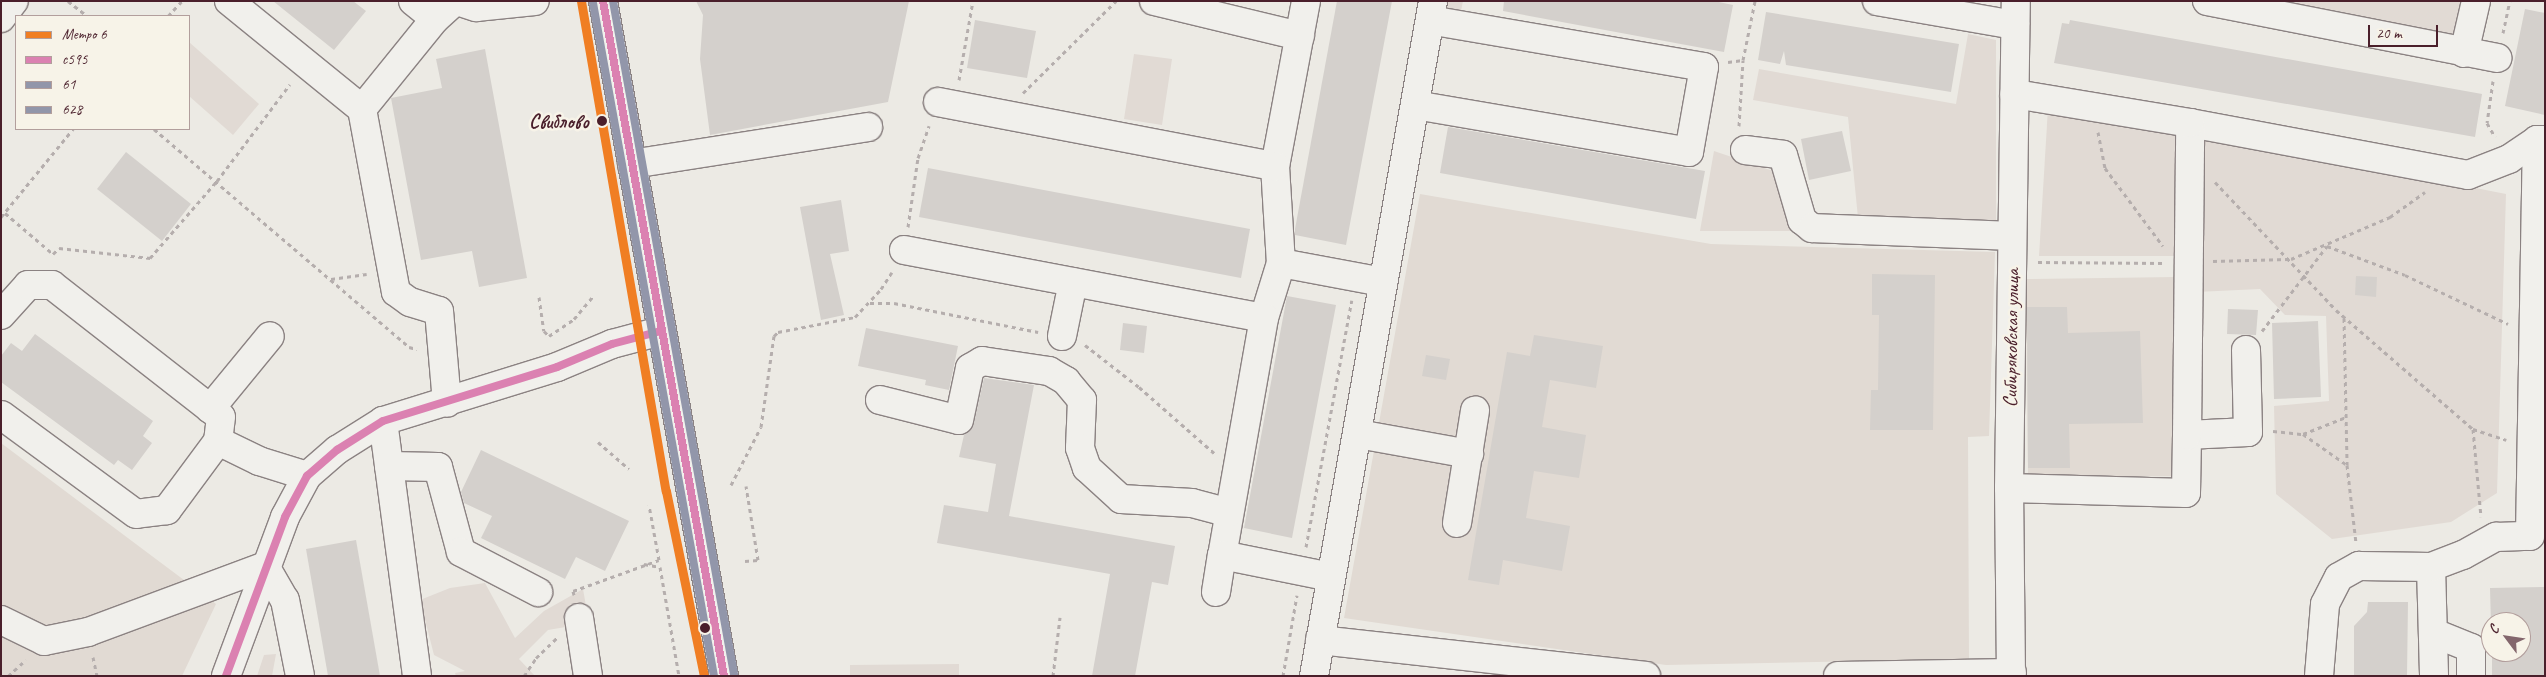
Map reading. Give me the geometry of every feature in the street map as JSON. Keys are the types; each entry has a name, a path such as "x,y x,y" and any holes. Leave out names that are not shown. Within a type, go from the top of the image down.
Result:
{"street":[{"path":"1,18 14,1"},
{"path":"229,1 362,109 396,292 410,302 439,311 447,403"},
{"path":"413,1 449,7 476,7 535,1"},
{"path":"603,1 724,676"},
{"path":"1154,1 1300,36"},
{"path":"1216,592 1264,318 1280,263 1275,166 1306,1"},
{"path":"1877,1 2015,13"},
{"path":"2207,1 2497,58"},
{"path":"2464,53 2476,1"},
{"path":"362,109 449,7"},
{"path":"1314,676 1358,434 1383,282 1432,10 1704,67 1689,152 1415,105"},
{"name":"Сибиряковская улица","path":"2012,674 2009,488 2015,13"},
{"path":"2014,94 2190,123 2450,174 2468,175 2509,159 2541,140"},
{"path":"946,103 1275,166"},
{"path":"2009,488 2186,493 2187,435 2181,262 2190,123"},
{"path":"632,164 868,127"},
{"path":"1742,139 1783,155 1802,220 1812,228 2012,236"},
{"path":"2319,676 2325,604 2339,577 2359,566 2431,567 2496,537 2530,536 2533,335 2541,140"},
{"path":"904,250 1264,318"},
{"path":"1280,263 1383,282"},
{"path":"1062,336 1073,282"},
{"path":"1,315 28,285 52,285 221,418 218,441 167,510 136,514 1,415"},
{"path":"226,676 265,566 307,476 337,450 383,421 447,403 557,367 612,344 661,331"},
{"path":"210,409 270,336"},
{"path":"2187,435 2248,432 2246,350"},
{"path":"880,400 959,420 970,368 982,360 1048,371 1066,381 1082,400 1080,448 1087,468 1121,499 1192,503 1230,513"},
{"path":"1457,523 1475,410"},
{"path":"383,421 418,676"},
{"path":"1358,434 1468,454"},
{"path":"218,441 259,461 307,476"},
{"path":"389,466 438,467 461,552 538,592"},
{"path":"1222,555 1331,577"},
{"path":"1,620 44,641 88,632 265,566"},
{"path":"265,566 285,600 300,676"},
{"path":"2431,567 2434,676"},
{"path":"579,618 588,676"},
{"path":"2434,633 2471,648 2471,676"},
{"path":"1320,640 1646,676"},
{"path":"1838,676 2012,674"}],"path":[{"path":"68,1 86,15"},
{"path":"169,15 182,1"},
{"path":"731,485 761,427 774,336 778,332 855,317 881,289 904,250 918,158 946,103 973,1"},
{"path":"1002,114 1116,1"},
{"path":"1742,139 1743,60 1755,1"},
{"path":"1704,67 1743,60"},
{"path":"5,213 53,254 59,248 150,258 217,181 305,63"},
{"path":"2093,108 2104,168 2181,262"},
{"path":"1,217 71,130"},
{"path":"155,130 409,347 444,356"},
{"path":"2188,152 2286,259 2344,318 2473,429 2531,449"},
{"path":"2012,262 2181,262 2286,259 2327,246 2390,217 2450,174"},
{"path":"2327,246 2405,275 2533,335"},
{"path":"2246,350 2305,278 2327,246"},
{"path":"330,279 392,270"},
{"path":"1282,676 1356,277"},
{"path":"539,297 544,331 549,336 574,319 593,296"},
{"path":"2344,318 2347,465 2359,566"},
{"path":"2268,431 2303,434 2346,417"},
{"path":"2473,429 2483,544"},
{"path":"2303,434 2347,465"},
{"path":"598,442 629,469"},
{"path":"745,561 758,560 746,486"},
{"path":"524,676 536,658 579,618 573,591 643,564 659,560 650,505"},
{"path":"643,564 660,567 679,676"},
{"path":"1053,676 1060,617"}],"shaded area":[{"path":"1442,1 1463,1 1461,11 1441,6"},
{"path":"2246,1 2468,1 2461,44"},
{"path":"1968,34 1996,40 1996,222 1858,218 1848,117 1753,100 1759,69 1956,104"},
{"path":"190,43 259,104 233,135 190,97"},
{"path":"1134,54 1172,59 1162,125 1124,119"},
{"path":"2048,108 2181,130 2180,256 2039,256"},
{"path":"2201,134 2506,194 2497,493 2451,522 2332,539 2276,494 2274,406 2329,401 2326,316 2285,315 2260,289 2196,292"},
{"path":"1714,151 1773,171 1794,231 1700,231"},
{"path":"1420,194 1711,244 1995,252 1989,436 1968,437 1969,659 1666,665 1344,618"},
{"path":"2175,277 2177,476 2028,478 2026,279"},
{"path":"1,443 216,604 182,676 1,676"},
{"path":"485,583 515,638 544,611 583,589 589,623 548,630 519,659 535,676 456,676 455,673 465,671 434,655 420,600 450,588"},
{"path":"276,654 272,676 257,676 264,655"},
{"path":"959,664 959,676 850,676 850,665"}],"building":[{"path":"273,1 353,1 366,11 334,50"},
{"path":"696,1 909,1 888,102 710,135 700,59 703,15"},
{"path":"1337,1 1392,1 1346,245 1295,235"},
{"path":"1504,1 1714,1 1733,5 1724,52 1503,11"},
{"path":"2525,9 2545,13 2545,115 2505,106"},
{"path":"1766,12 1959,44 1951,92 1786,65 1784,51 1780,64 1758,60"},
{"path":"975,20 1036,31 1027,78 967,68"},
{"path":"2070,20 2482,94 2475,137 2054,63 2062,23 2069,24"},
{"path":"485,49 527,278 479,287 472,251 421,260 391,98 442,88 436,59"},
{"path":"1448,127 1705,171 1696,219 1440,173"},
{"path":"1842,131 1851,171 1809,180 1801,139"},
{"path":"126,152 191,204 162,241 97,189"},
{"path":"928,168 1250,229 1241,278 919,217"},
{"path":"841,200 849,251 830,254 844,315 821,320 800,207"},
{"path":"1872,274 1935,275 1933,430 1870,430 1871,390 1878,390 1879,315 1872,315"},
{"path":"2356,276 2377,277 2376,297 2355,295"},
{"path":"1287,296 1336,305 1292,538 1244,528"},
{"path":"2027,307 2067,307 2068,333 2140,331 2143,423 2069,424 2070,468 2028,468"},
{"path":"2228,309 2258,310 2256,335 2227,334"},
{"path":"2318,321 2321,397 2274,399 2272,323"},
{"path":"1123,323 1147,326 1144,353 1120,350"},
{"path":"866,328 958,346 949,390 925,385 926,380 858,366"},
{"path":"35,334 153,421 143,436 152,443 132,470 118,460 114,465 1,382 1,356 11,343 22,351"},
{"path":"1534,335 1603,346 1596,388 1550,380 1542,427 1586,435 1579,478 1534,471 1526,518 1570,526 1562,571 1503,560 1499,585 1468,580 1507,352 1530,356"},
{"path":"1426,355 1450,359 1446,380 1422,376"},
{"path":"984,378 1034,385 1009,516 1175,546 1168,585 1152,582 1135,676 1092,676 1110,574 937,543 944,505 988,512 996,464 959,457 964,435 974,423"},
{"path":"481,450 629,521 605,571 576,557 565,579 481,538 492,516 464,503 461,492"},
{"path":"356,540 380,676 328,676 306,549"},
{"path":"2545,587 2545,676 2492,676 2492,662 2531,662 2531,612 2491,612 2490,588"},
{"path":"2368,602 2408,602 2407,676 2354,676 2354,626 2367,612"}],"metro line":[{"name":"6","path":"581,1 666,491 704,676"}],"transit line":[{"name":"с595","path":"603,1 724,676"},
{"name":"628","path":"613,1 734,674"},
{"name":"61","path":"593,3 714,676"},
{"name":"с595","path":"226,676 285,517 307,476 337,450 383,421 557,367 612,344 661,331"}],"place":[{"name":"Свиблово","path":"602,121"}]}
